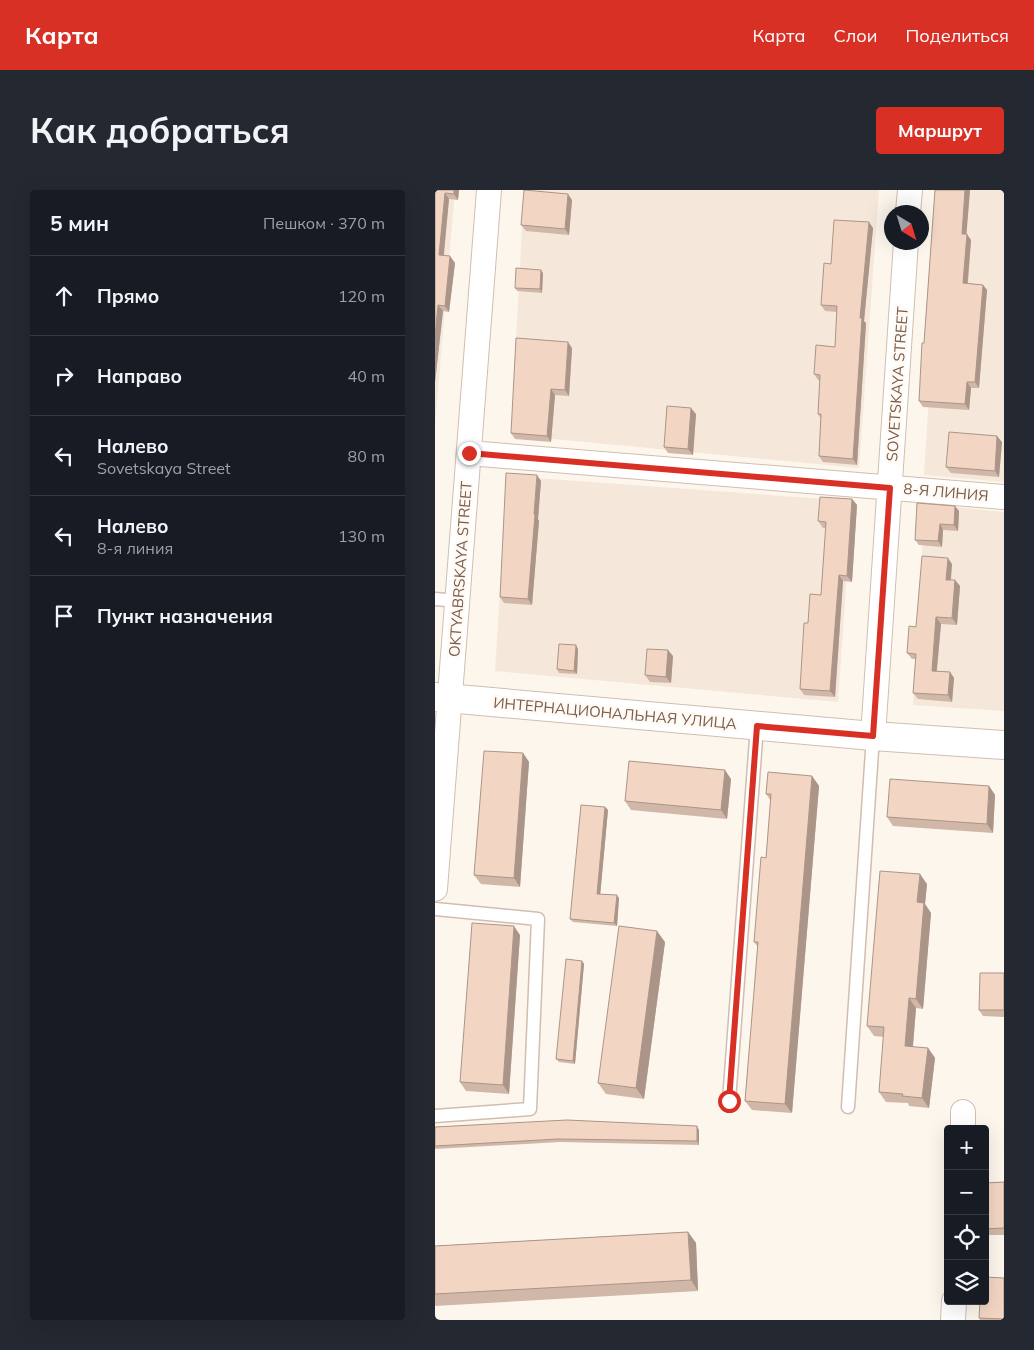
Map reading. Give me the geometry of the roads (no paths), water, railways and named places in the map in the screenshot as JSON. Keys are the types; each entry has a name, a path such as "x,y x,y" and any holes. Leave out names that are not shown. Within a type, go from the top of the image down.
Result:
{"street":[{"name":"OKTYABRSKAYA STREET","path":"435,889 446,600 469,453 489,190"},
{"path":"909,205 910,190"},
{"name":"SOVETSKAYA STREET","path":"873,736 905,250"},
{"name":"8-Я ЛИНИЯ","path":"469,453 1004,497"},
{"name":"ИНТЕРНАЦИОНАЛЬНАЯ УЛИЦА","path":"443,698 873,736 1004,745"},
{"path":"953,1320 954,1305"}],"lane":[{"path":"729,1101 757,726"},
{"path":"848,1106 873,736"},
{"path":"435,910 538,919 530,1109 435,1116"}]}
